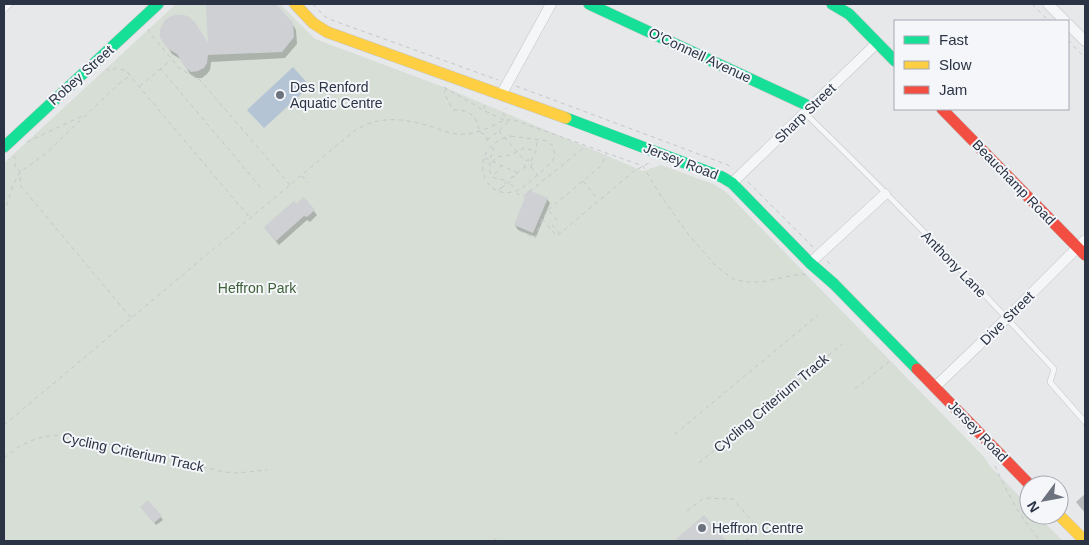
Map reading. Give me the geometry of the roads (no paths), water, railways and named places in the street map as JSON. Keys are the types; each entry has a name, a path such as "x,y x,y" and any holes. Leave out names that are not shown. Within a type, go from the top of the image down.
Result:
{"street":[{"name":"Robey Street","path":"7,151 95,62 158,4"},
{"name":"Jersey Road","path":"295,4 313,23 327,32 602,131 722,177 736,179 810,263 834,284 935,388 1028,475"},
{"path":"501,95 551,4"},
{"name":"O'Connell Avenue","path":"589,4 808,110"},
{"path":"832,4 849,14 894,60"},
{"path":"1048,4 1064,20"},
{"path":"1069,25 1085,41"},
{"name":"Sharp Street","path":"736,179 877,42"},
{"name":"Beauchamp Road","path":"943,110 1083,247"},
{"path":"810,263 886,194"},
{"name":"Dive Street","path":"935,388 1083,247"},
{"path":"1069,525 1085,541"}],"lane":[{"path":"4,10 10,4"},
{"name":"Anthony Lane","path":"808,110 1054,369 1050,382 1085,422"}],"water":[{"path":"293,67 310,86 264,128 247,110"}],"place":[{"name":"Des Renford Aquatic Centre","path":"280,95"},
{"name":"Heffron Centre","path":"702,528"}],"park label":[{"name":"Heffron Park","path":"257,288"}]}
